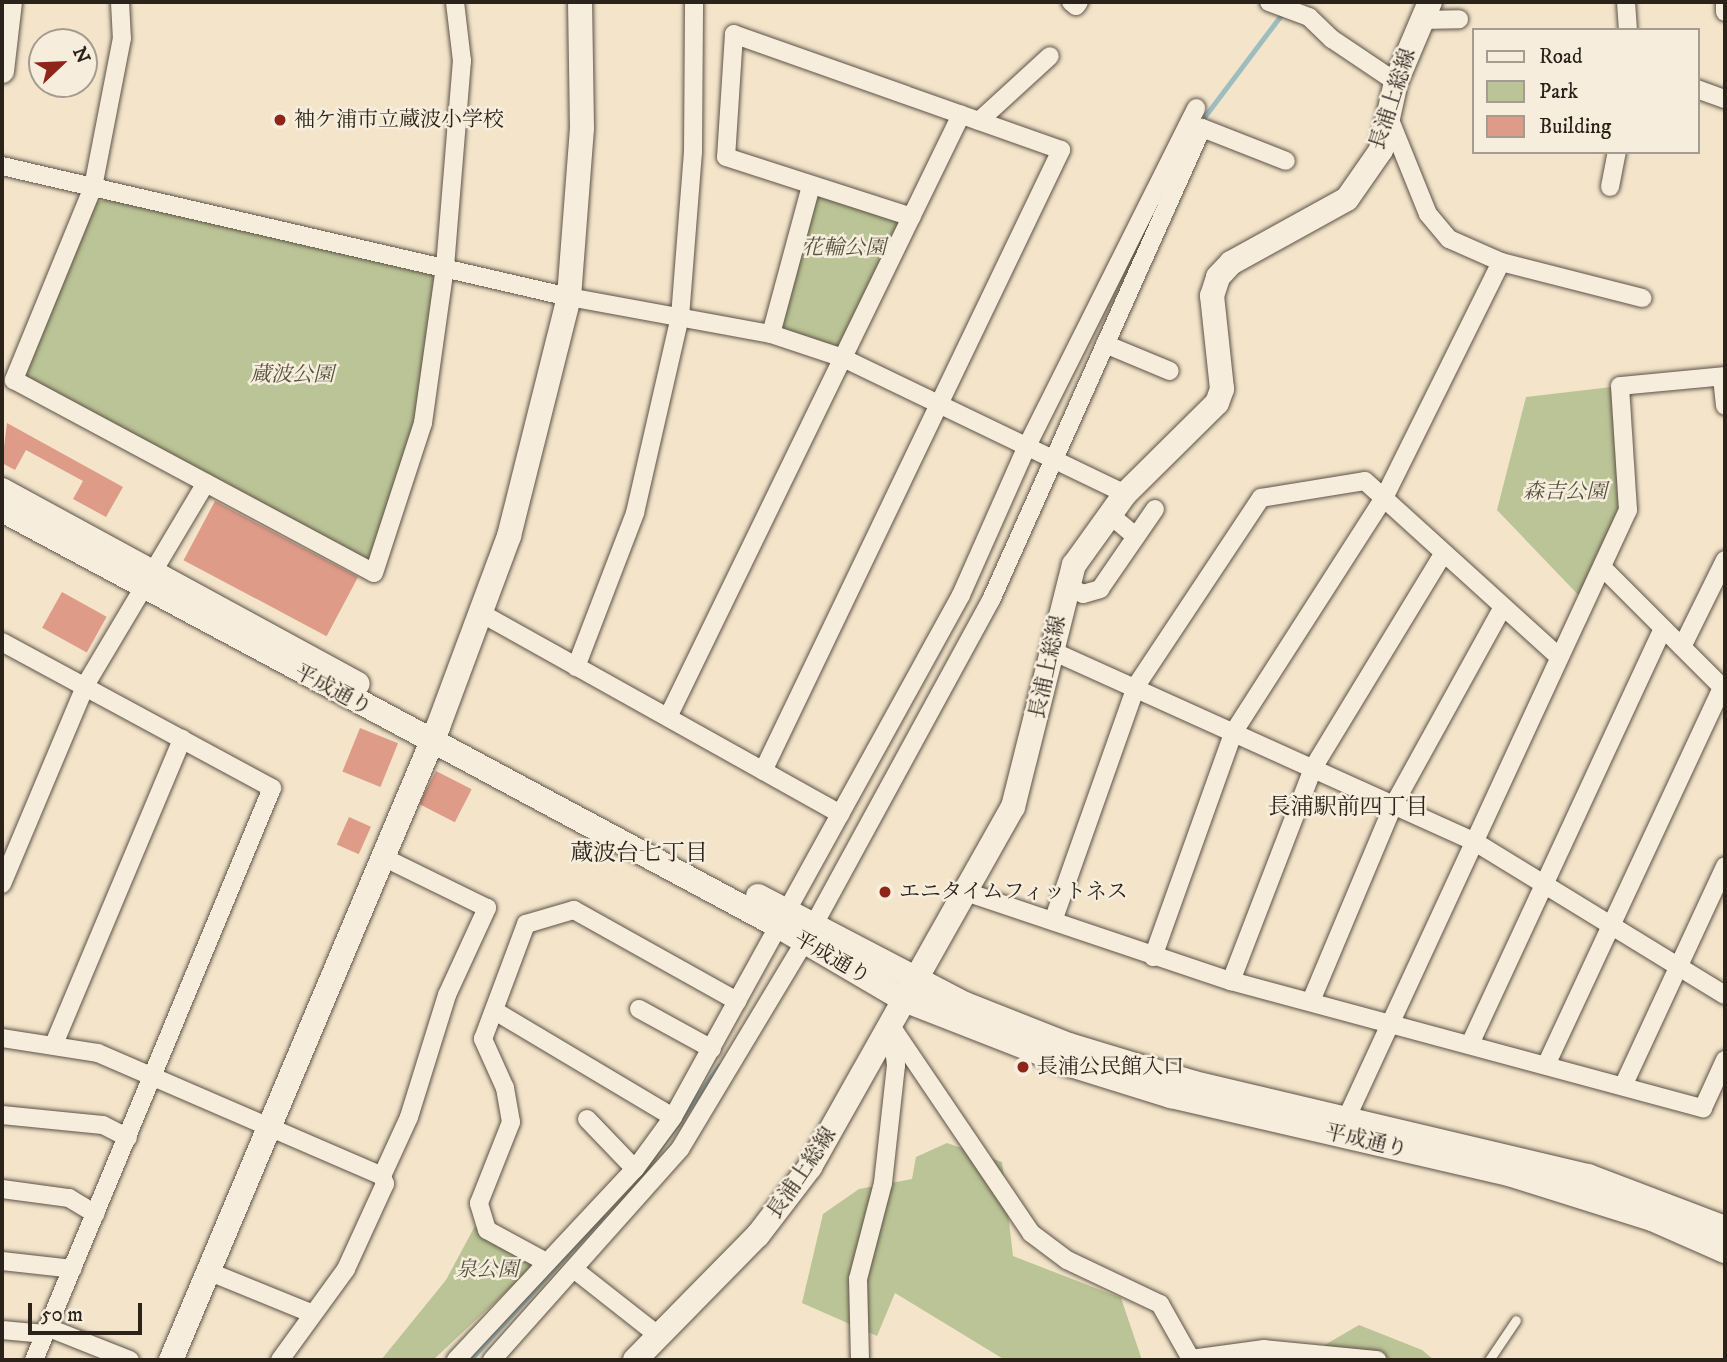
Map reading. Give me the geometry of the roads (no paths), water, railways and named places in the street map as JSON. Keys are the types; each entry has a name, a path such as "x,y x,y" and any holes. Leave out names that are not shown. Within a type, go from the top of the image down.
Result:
{"street":[{"path":"2,71 10,2"},
{"path":"120,2 122,38 93,187 14,380 374,573 423,423 445,267 463,61 455,2"},
{"path":"171,1360 435,735 534,450 569,297 582,128 580,2"},
{"path":"576,667 635,513 681,317 693,152 694,2"},
{"path":"1071,2 1076,6 1079,2"},
{"path":"1269,2 1309,17 1332,39 1396,82"},
{"path":"1626,2 1628,28"},
{"path":"1725,2 1725,12"},
{"path":"1425,11 1459,19"},
{"name":"長浦上総線","path":"635,1360 784,1206 891,1026 915,976 1013,807 1066,585 1125,494 1217,403 1222,389 1212,296 1218,277 1231,263 1347,199 1381,149 1390,120 1396,82 1425,11"},
{"path":"762,771 1061,150 734,34 726,157 811,187 912,217"},
{"path":"979,121 1050,56"},
{"path":"1699,90 1725,99"},
{"path":"456,1360 635,1168 673,1117 961,595 1027,446 1196,108"},
{"path":"668,718 961,115"},
{"path":"1390,120 1438,228 1458,244 1501,262 1642,298"},
{"path":"492,1360 580,1265 680,1149 809,933 991,600 1202,128 1286,161"},
{"path":"1610,187 1617,154"},
{"path":"2,166 569,297 771,334 843,358 1125,494"},
{"path":"771,334 811,187"},
{"path":"1153,957 1233,733 1384,498 1501,262"},
{"path":"1105,344 1170,371"},
{"path":"1343,1126 1628,510 1620,386 1724,376 1725,406"},
{"path":"1053,921 1136,686 1261,498 1365,481 1559,657"},
{"path":"2,884 86,684 206,484"},
{"name":"平成通り","path":"2,490 150,581"},
{"path":"1066,585 1083,594 1100,590 1155,509"},
{"name":"平成通り","path":"2,510 150,581 782,918 809,933 904,1000 1144,1088 1588,1176 1725,1228"},
{"path":"1110,514 1136,537"},
{"path":"1231,981 1312,768 1443,554"},
{"path":"1682,647 1725,560"},
{"path":"1547,1063 1724,688 1603,568"},
{"path":"1311,1001 1393,806 1503,607"},
{"path":"479,612 840,814"},
{"path":"1471,1042 1663,628"},
{"path":"2,642 86,684 272,788 34,1360"},
{"path":"1050,650 1136,686 1233,733 1475,842 1543,887 1725,995"},
{"path":"54,1044 182,739"},
{"path":"280,1360 346,1269 385,1184 382,1176 409,1117 447,995 487,908 383,857"},
{"path":"1624,1084 1725,866"},
{"path":"966,892 1231,981 1471,1042 1703,1108 1725,1060"},
{"path":"546,1262 487,1230 479,1203 511,1122 505,1088 484,1048 526,923 574,910 737,1002"},
{"name":"平成通り","path":"809,933 915,976 965,1004 1069,1045 1583,1195 1725,1251"},
{"path":"639,1009 712,1049"},
{"path":"495,1011 673,1117"},
{"path":"860,1360 858,1279 883,1183 896,1065 891,1026"},
{"path":"891,1026 1031,1233 1066,1260 1160,1304 1191,1359 1264,1349 1377,1360"},
{"path":"2,1038 54,1044 154,1074 270,1130 382,1176"},
{"path":"2,1115 103,1125 128,1138"},
{"path":"587,1119 635,1168"},
{"path":"2,1189 69,1198 96,1214"},
{"path":"565,1241 580,1265 659,1336"},
{"path":"2,1261 73,1269"},
{"path":"210,1272 313,1314"},
{"path":"2,1330 47,1331 130,1360"}],"lane":[{"path":"1489,1360 1516,1320"}],"waterway":[{"path":"1199,124 1284,11"},
{"path":"641,1174 719,1066"},
{"path":"470,1360 602,1216"}],"place":[{"name":"袖ケ浦市立蔵波小学校","path":"280,120"},
{"name":"エニタイムフィットネス","path":"885,892"},
{"name":"長浦公民館入口","path":"1023,1067"}],"district":[{"name":"長浦駅前四丁目","path":"1348,808"},
{"name":"蔵波台七丁目","path":"639,854"}],"park label":[{"name":"花輪公園","path":"844,248"},
{"name":"蔵波公園","path":"292,375"},
{"name":"森吉公園","path":"1565,492"},
{"name":"泉公園","path":"487,1270"}]}
